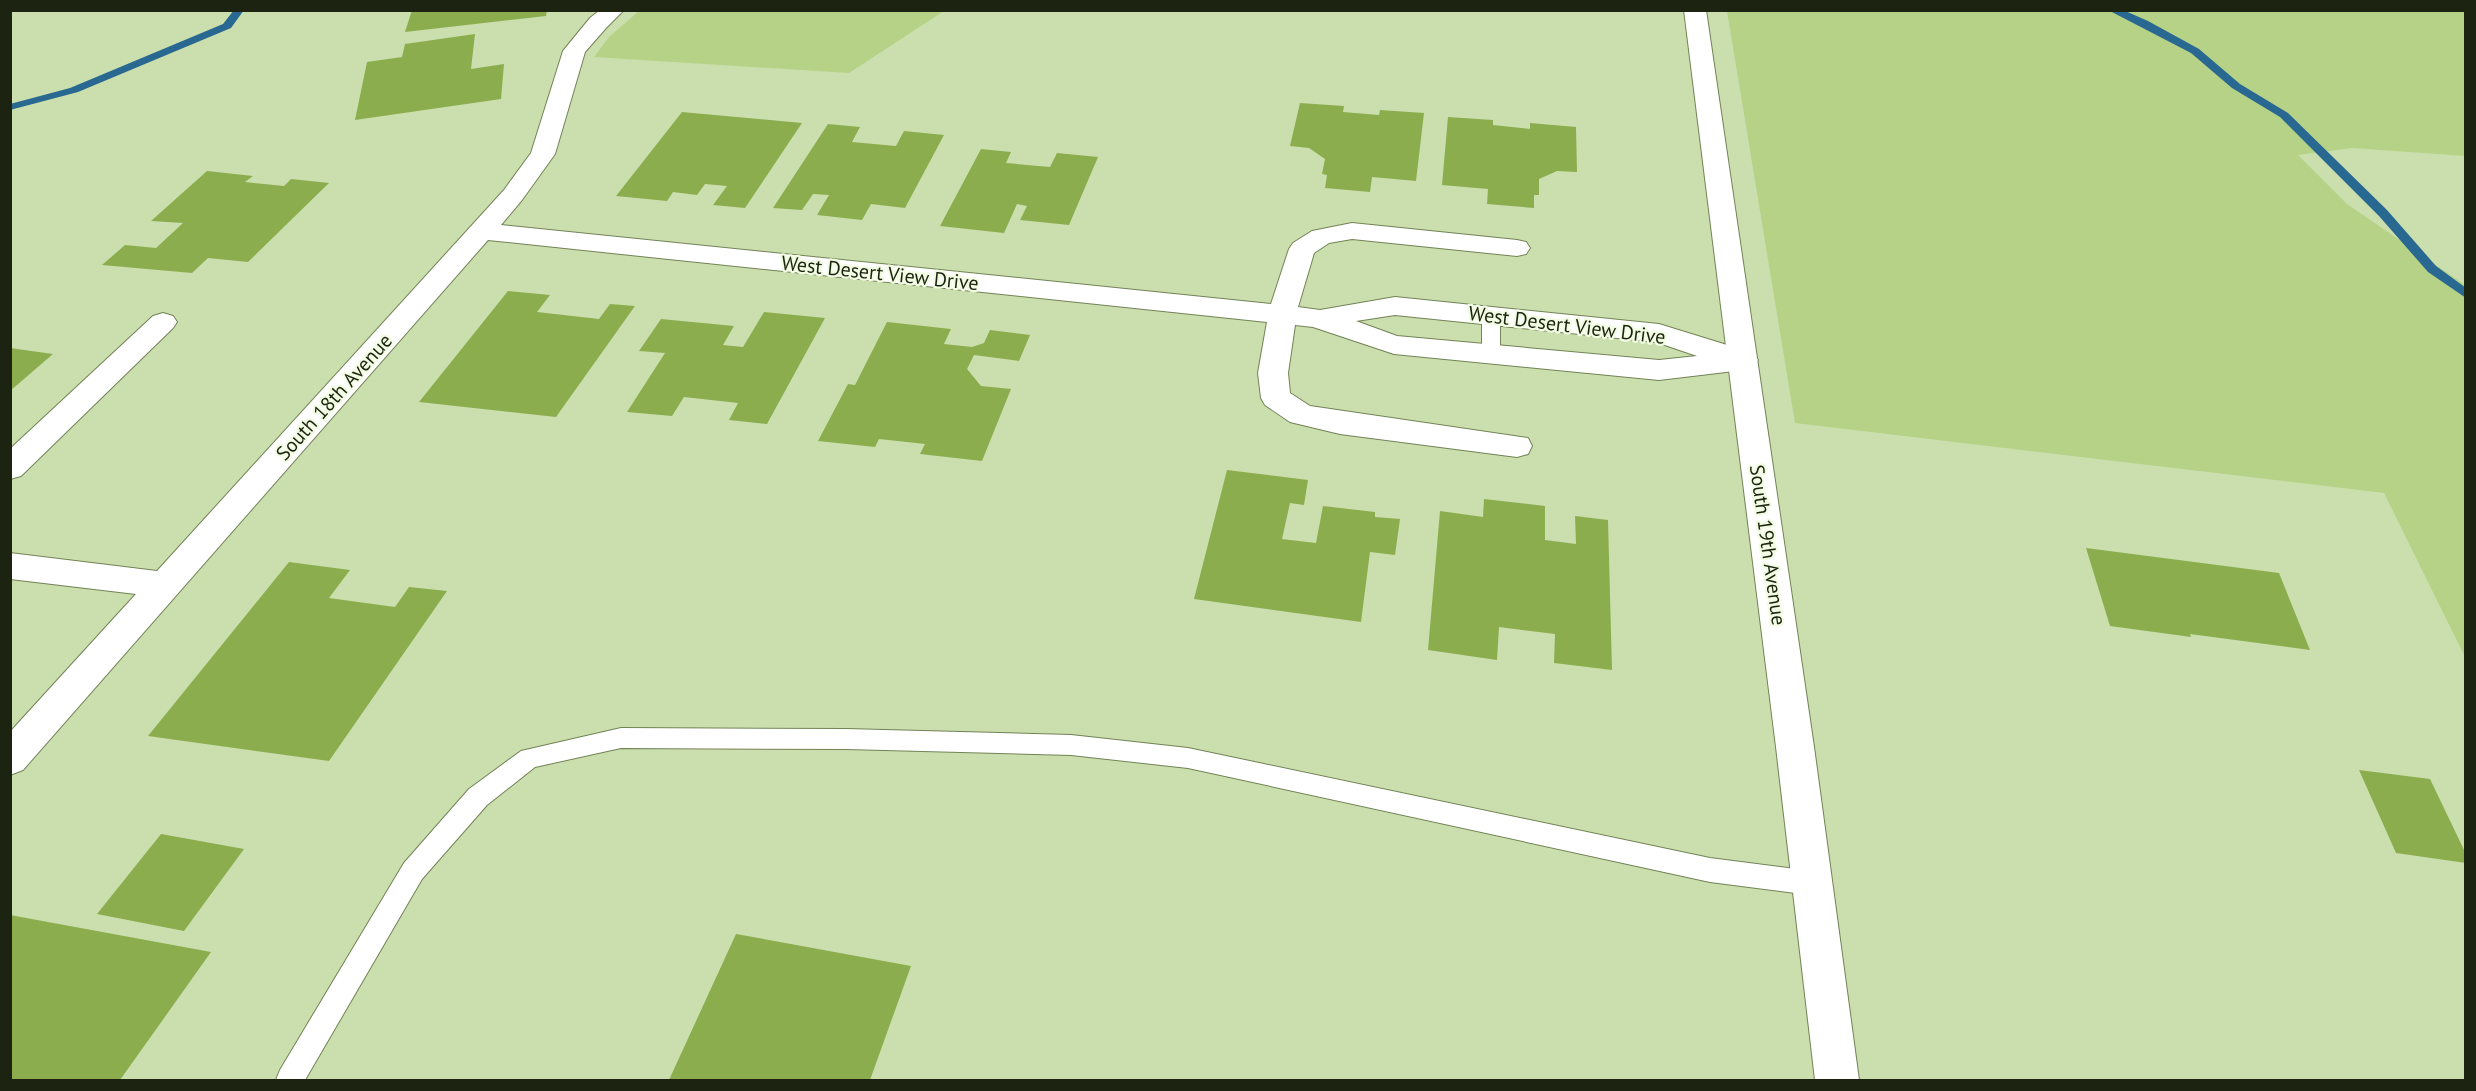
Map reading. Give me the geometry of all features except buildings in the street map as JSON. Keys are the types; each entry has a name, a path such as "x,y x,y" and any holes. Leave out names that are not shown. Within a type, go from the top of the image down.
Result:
{"street":[{"name":"South 18th Avenue","path":"10,759 513,195 543,154 574,51 598,23 614,10"},
{"name":"South 19th Avenue","path":"1695,10 1837,1080"},
{"name":"West Desert View Drive","path":"484,229 482,231 1282,315 1317,318 1395,306 1659,333 1743,360"},
{"path":"1517,248 1352,231 1321,237 1302,249 1282,315 1273,374 1276,398 1302,415 1340,423 1517,446"},
{"name":"West Desert View Drive","path":"1317,318 1394,345 1659,370 1743,360"},
{"path":"10,468 163,322"},
{"path":"10,566 167,585"}],"lane":[{"path":"1491,316 1491,354"},
{"path":"290,1080 413,871 478,797 529,758 621,738 846,739 1071,745 1188,758 1710,870 1812,883"}],"green space":[{"path":"640,10 944,11 849,73 594,57 609,37"},
{"path":"1727,11 2465,11 2465,156 2352,148 2298,155 2347,204 2465,285 2465,657 2384,493 1795,423"}],"waterway":[{"path":"10,107 74,90 227,26 239,10"},
{"path":"2113,10 2144,23 2195,51 2236,86 2284,115 2383,213 2432,269 2466,294"}]}
